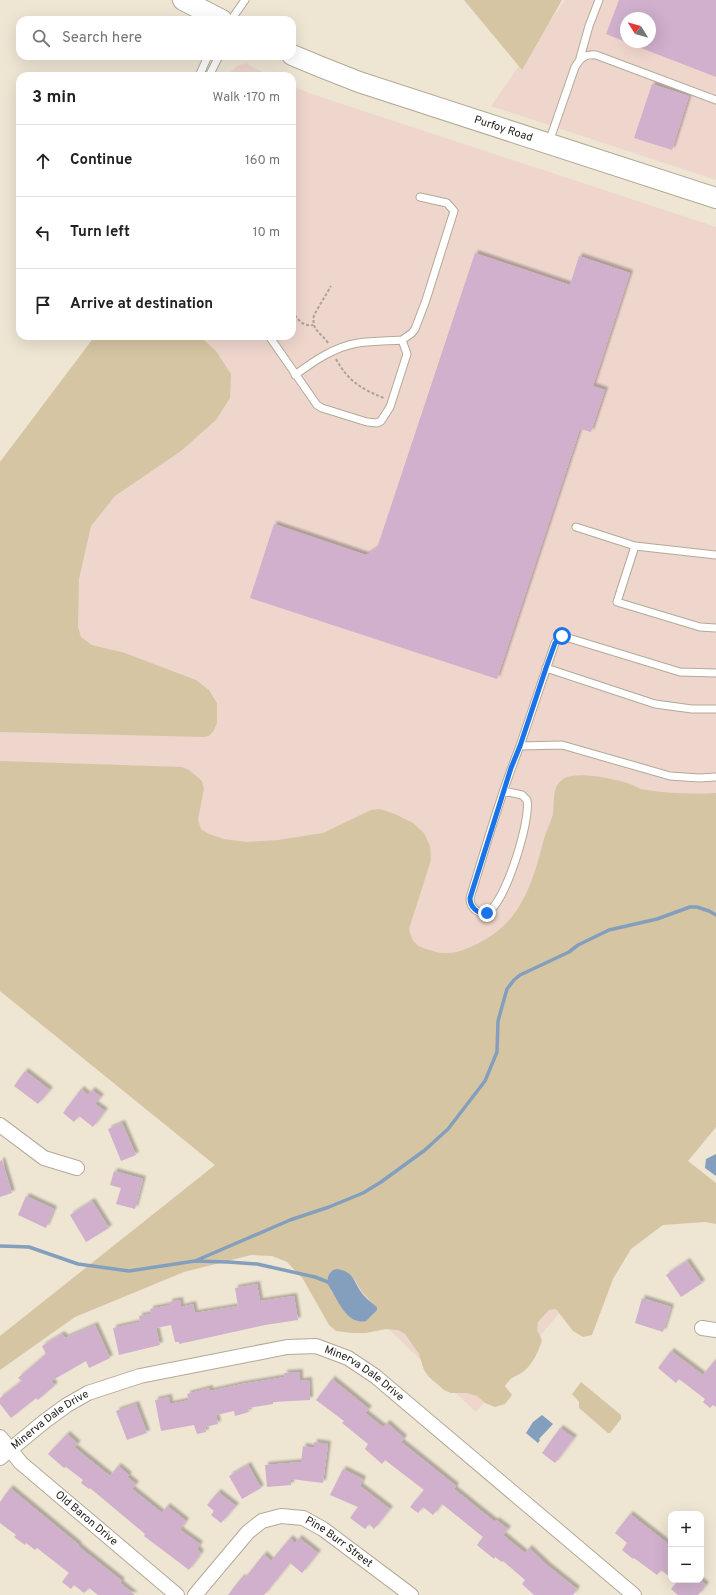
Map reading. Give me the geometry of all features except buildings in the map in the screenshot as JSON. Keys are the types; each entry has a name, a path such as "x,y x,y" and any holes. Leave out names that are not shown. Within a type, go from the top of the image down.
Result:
{"street":[{"path":"183,0 211,16"},
{"name":"Purfoy Road","path":"296,56 359,82 716,198"},
{"path":"0,1125 44,1158 77,1168"},
{"path":"702,1328 716,1330"},
{"name":"Minerva Dale Drive","path":"5,1454 45,1421 88,1392 140,1376 287,1347 316,1346 348,1358 375,1376 634,1595"},
{"name":"Old Baron Drive","path":"0,1437 5,1454 26,1468 177,1595"},
{"name":"Pine Burr Street","path":"195,1595 248,1532 262,1521 281,1516 303,1518 323,1529 411,1595"}],"lane":[{"path":"234,16 245,0"},
{"path":"548,144 575,67 580,58 589,26 599,0"},
{"path":"580,58 587,54 596,55 716,100"},
{"path":"201,72 206,60"},
{"path":"211,72 217,60"},
{"path":"295,375 328,354 342,348 359,343 402,340 415,329 426,300 454,211 447,203 420,196"},
{"path":"272,340 317,405 322,408 367,422 377,423 381,421 390,407 408,354 402,340"},
{"path":"576,527 635,546 716,555"},
{"path":"635,546 617,602 700,627 716,628"},
{"path":"504,791 522,795 527,800 525,823 520,847 507,882 492,909 487,913 482,913 473,908 470,903 470,898 504,791 555,643 562,636 680,672 716,673"},
{"path":"546,668 656,704 685,708 716,709"},
{"path":"520,746 562,745 670,776 699,778 716,777"}],"path":[{"path":"330,346 313,325 314,315 331,286"},
{"path":"296,316 306,326 313,325"},
{"path":"336,358 352,381 368,392 385,399"}],"shaded area":[{"path":"464,0 562,0 522,70"},
{"path":"565,0 716,0 716,180 491,106"},
{"path":"246,63 263,72 230,72 237,66"},
{"path":"296,88 716,227 716,1127 476,1412 215,1165 0,991 0,462 92,340 296,340"},
{"path":"92,340 204,340 216,351 231,374 230,398 216,420 181,451 115,496 91,526 79,579 78,627 81,637 92,645 125,653 196,680 209,690 217,703 217,723 209,736 0,732 0,462"},
{"path":"0,761 182,767 189,770 202,781 204,789 198,820 201,829 209,834 224,839 246,842 278,840 323,833 371,810 380,809 395,814 413,823 424,833 430,846 431,860 409,929 411,935 415,943 418,945 426,949 442,953 457,952 477,944 505,925 515,913 523,900 535,871 553,814 554,794 558,785 565,778 579,775 597,776 616,780 643,789 656,791 699,794 716,793 716,1127 688,1161 716,1183 716,1224 705,1222 663,1225 631,1249 613,1279 592,1335 583,1337 573,1331 556,1309 549,1310 538,1322 537,1330 542,1340 535,1357 527,1368 507,1382 505,1386 512,1395 505,1404 495,1407 485,1403 477,1396 467,1393 451,1393 444,1390 429,1377 424,1370 419,1354 405,1334 398,1330 386,1329 366,1333 336,1331 329,1325 303,1279 287,1262 272,1256 251,1255 184,1272 75,1317 0,1370 0,1336 215,1165 0,991","holes":["354,1278 362,1292 377,1308 359,1322 345,1312 331,1290"]},
{"path":"581,1382 621,1415 621,1419 610,1433 608,1433 579,1408 579,1402 572,1394"}],"water":[{"path":"716,1154 716,1176 705,1168 706,1159"},
{"path":"333,1270 343,1270 350,1274 358,1288 377,1307 377,1310 366,1321 360,1322 351,1318 340,1305 330,1288 328,1276"},
{"path":"542,1415 553,1424 539,1439 540,1440 538,1443 526,1433 533,1422"}],"waterway":[{"path":"195,1261 290,1220 329,1207 363,1193 381,1182 425,1150 448,1129 485,1081 497,1052 498,1021 507,989 520,975 569,952 578,945 609,930 657,919 690,907 697,907 716,915"},
{"path":"0,1246 29,1247 78,1264 129,1271 195,1261 257,1264 315,1277 328,1282 331,1285"}],"route":[{"path":"487,913 482,913 473,908 470,903 470,898 511,768 520,746 546,668 555,643 562,636"}]}
